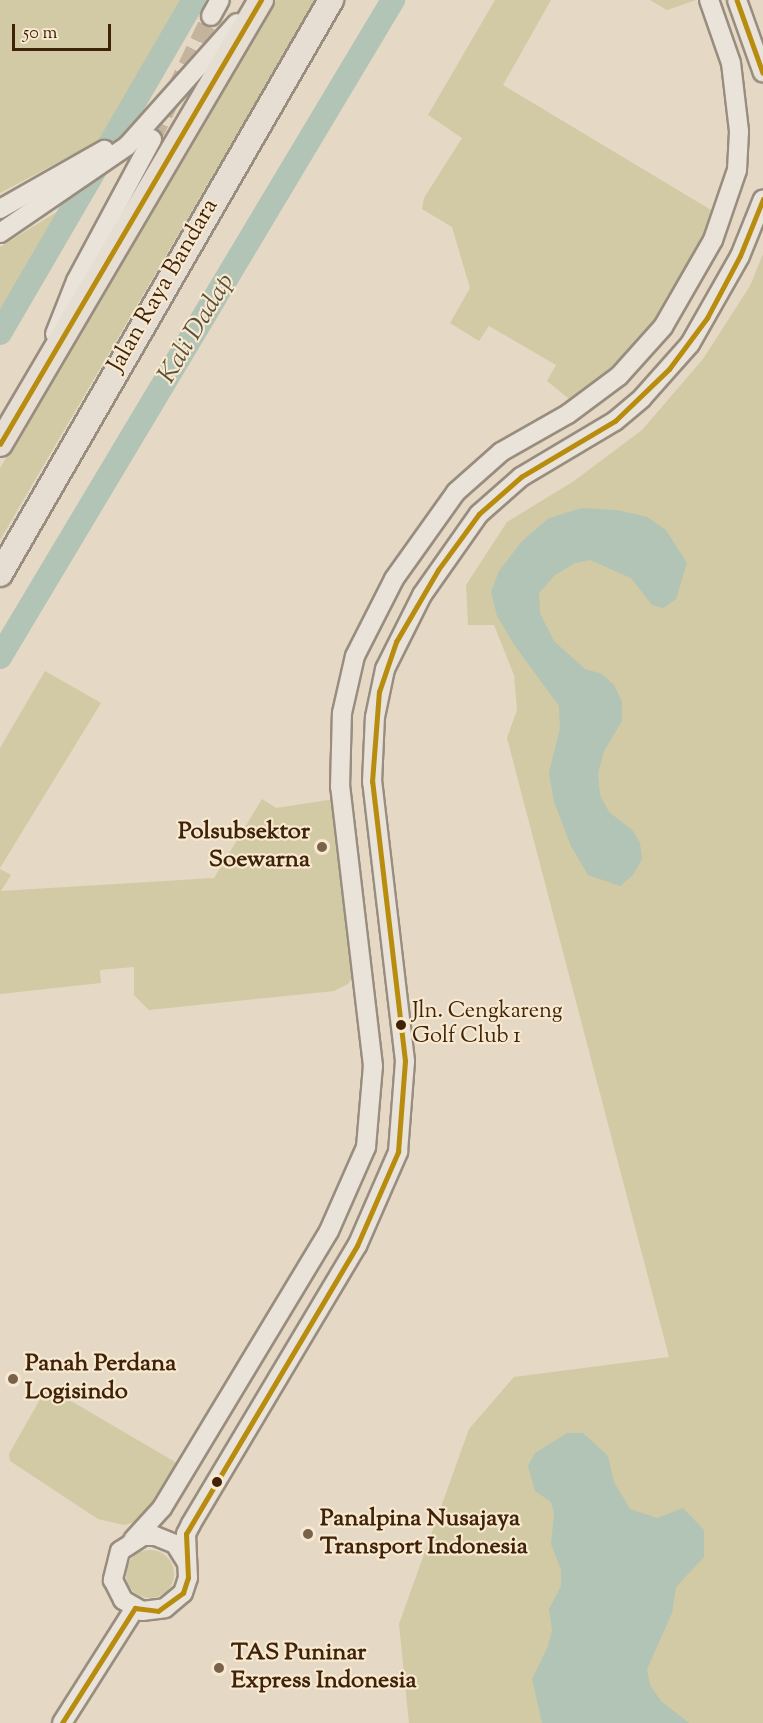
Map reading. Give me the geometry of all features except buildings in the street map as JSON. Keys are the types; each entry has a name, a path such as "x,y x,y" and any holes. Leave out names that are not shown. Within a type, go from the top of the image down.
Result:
{"main road":[{"path":"0,444 261,0"},
{"name":"Jalan Raya Bandara","path":"0,574 331,0"}],"street":[{"path":"0,209 31,203 127,146 182,87 256,0"},
{"path":"709,0 731,63 739,131 737,170 708,250 663,327 619,376 568,414 501,452 456,492 394,579 355,656 342,713 340,787 373,1066 366,1147 329,1231 162,1508 120,1551 112,1572 118,1594 135,1608 158,1611 172,1605 186,1586 186,1534 357,1246 396,1157 404,1110 405,1061 372,759 379,692 396,642 428,586 479,514 521,477 615,421 642,398 690,344 740,256 763,199"},
{"path":"737,0 763,73"},
{"path":"0,233 31,203 133,128 182,87"},
{"path":"32,391 76,281 152,139"},
{"path":"365,1000 397,997"},
{"path":"366,1147 396,1157"},
{"path":"329,1231 357,1246"},
{"path":"133,1540 154,1536 165,1539 175,1544 187,1563"},
{"path":"62,1723 135,1608"}],"shaded area":[{"path":"0,0 183,0 102,139 0,193"},
{"path":"276,0 315,0 0,540 0,468"},
{"path":"495,0 551,0 503,85 716,213 702,246 662,315 616,371 573,402 547,381 556,365 489,326 479,341 450,323 470,288 452,227 422,209 424,198 462,138 428,115"},
{"path":"650,0 696,0 667,10"},
{"path":"73,202 0,327 0,247"},
{"path":"763,254 763,1723 409,1723 399,1624 469,1429 514,1377 669,1357 507,738 517,710 514,675 494,625 468,625 466,585 507,522 574,481 642,430 703,359 750,286"},
{"path":"582,508 617,510 647,517 666,530 687,563 676,599 663,608 652,605 631,578 590,560 575,563 555,575 539,593 540,613 554,641 585,669 602,674 614,685 622,702 622,721 604,751 598,773 600,795 609,812 632,830 640,843 642,859 633,875 620,886 588,875 571,846 554,802 549,773 560,728 559,706 515,646 497,616 491,592 499,571 522,541 549,518"},
{"path":"45,671 101,703 0,868 0,748"},
{"path":"262,799 276,808 335,799 353,976 348,984 334,991 149,1010 134,995 134,967 100,970 101,983 0,994 0,869 11,875 1,891 214,878"},
{"path":"47,1387 182,1466 145,1520 124,1525 98,1519 10,1461 9,1454"},
{"path":"567,1433 583,1433 608,1456 614,1482 630,1509 657,1518 683,1508 704,1530 704,1557 676,1587 672,1613 647,1669 650,1685 661,1701 689,1723 542,1723 532,1679 548,1646 552,1630 549,1609 561,1586 561,1570 551,1544 554,1513 551,1502 535,1491 528,1466 535,1453"},
{"path":"150,1550 167,1557 174,1574 167,1591 150,1598 133,1591 126,1574 133,1557"}],"waterway":[{"name":"Kali Dadap","path":"0,333 194,0"},
{"name":"Kali Dadap","path":"0,657 393,0"}],"tunnel":[{"path":"152,139 211,16"}],"transit line":[{"path":"0,444 261,0"},
{"path":"737,0 763,73"},
{"path":"62,1723 135,1608 158,1611 183,1593 188,1578 186,1534 357,1246 398,1152 405,1061 372,782 379,692 396,642 438,570 479,514 521,477 615,421 669,369 707,318 740,256 763,199"}],"place":[{"name":"Polsubsektor Soewarna","path":"322,847"},
{"name":"Jln. Cengkareng Golf Club 1","path":"401,1025"},
{"name":"Panah Perdana Logisindo","path":"13,1379"},
{"name":"Panalpina Nusajaya Transport Indonesia","path":"308,1534"},
{"name":"TAS Puninar Express Indonesia","path":"219,1668"}]}
